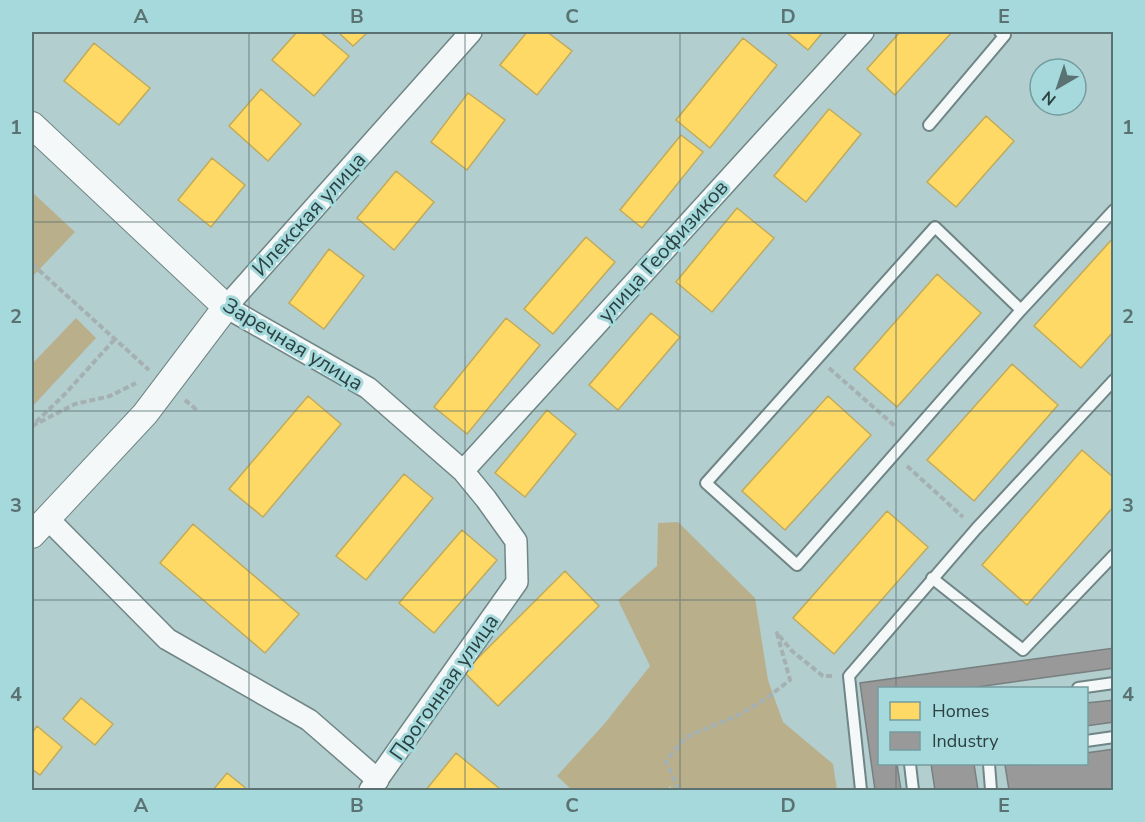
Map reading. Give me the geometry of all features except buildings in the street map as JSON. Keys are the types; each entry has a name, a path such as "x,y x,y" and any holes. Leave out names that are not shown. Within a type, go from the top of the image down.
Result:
{"street":[{"name":"Илекская улица","path":"39,527 145,414 226,307 471,32"},
{"name":"улица Геофизиков","path":"463,471 863,32"},
{"name":"Заречная улица","path":"32,125 226,307 368,388 463,471 516,541 518,582"},
{"path":"39,527 167,639 309,720 374,785"},
{"name":"Прогонная улица","path":"374,785 518,582"}],"lane":[{"path":"929,125 1005,35 1000,32"},
{"path":"1021,310 935,227 706,483 797,565 1021,310 1113,210"},
{"path":"861,790 849,676 932,578 1113,380"},
{"path":"932,578 1023,650 1113,555"},
{"path":"1085,687 1113,683"},
{"path":"1088,741 1113,737"},
{"path":"910,765 913,790"},
{"path":"989,765 991,790"}],"path":[{"path":"32,264 154,374"},
{"path":"114,340 66,394 32,426 75,404 111,396 145,378"},
{"path":"818,358 910,439"},
{"path":"895,455 976,529"},
{"path":"677,790 666,761 686,736 747,710 789,680 777,633 792,651 823,676 849,676"}],"shaded area":[{"path":"32,192 75,232 32,277"},
{"path":"76,318 96,338 32,407 32,364"},
{"path":"678,522 755,598 768,680 783,722 833,764 837,790 672,790 670,786 667,790 572,790 557,776 605,723 650,666 618,600 657,566 658,523"}]}
